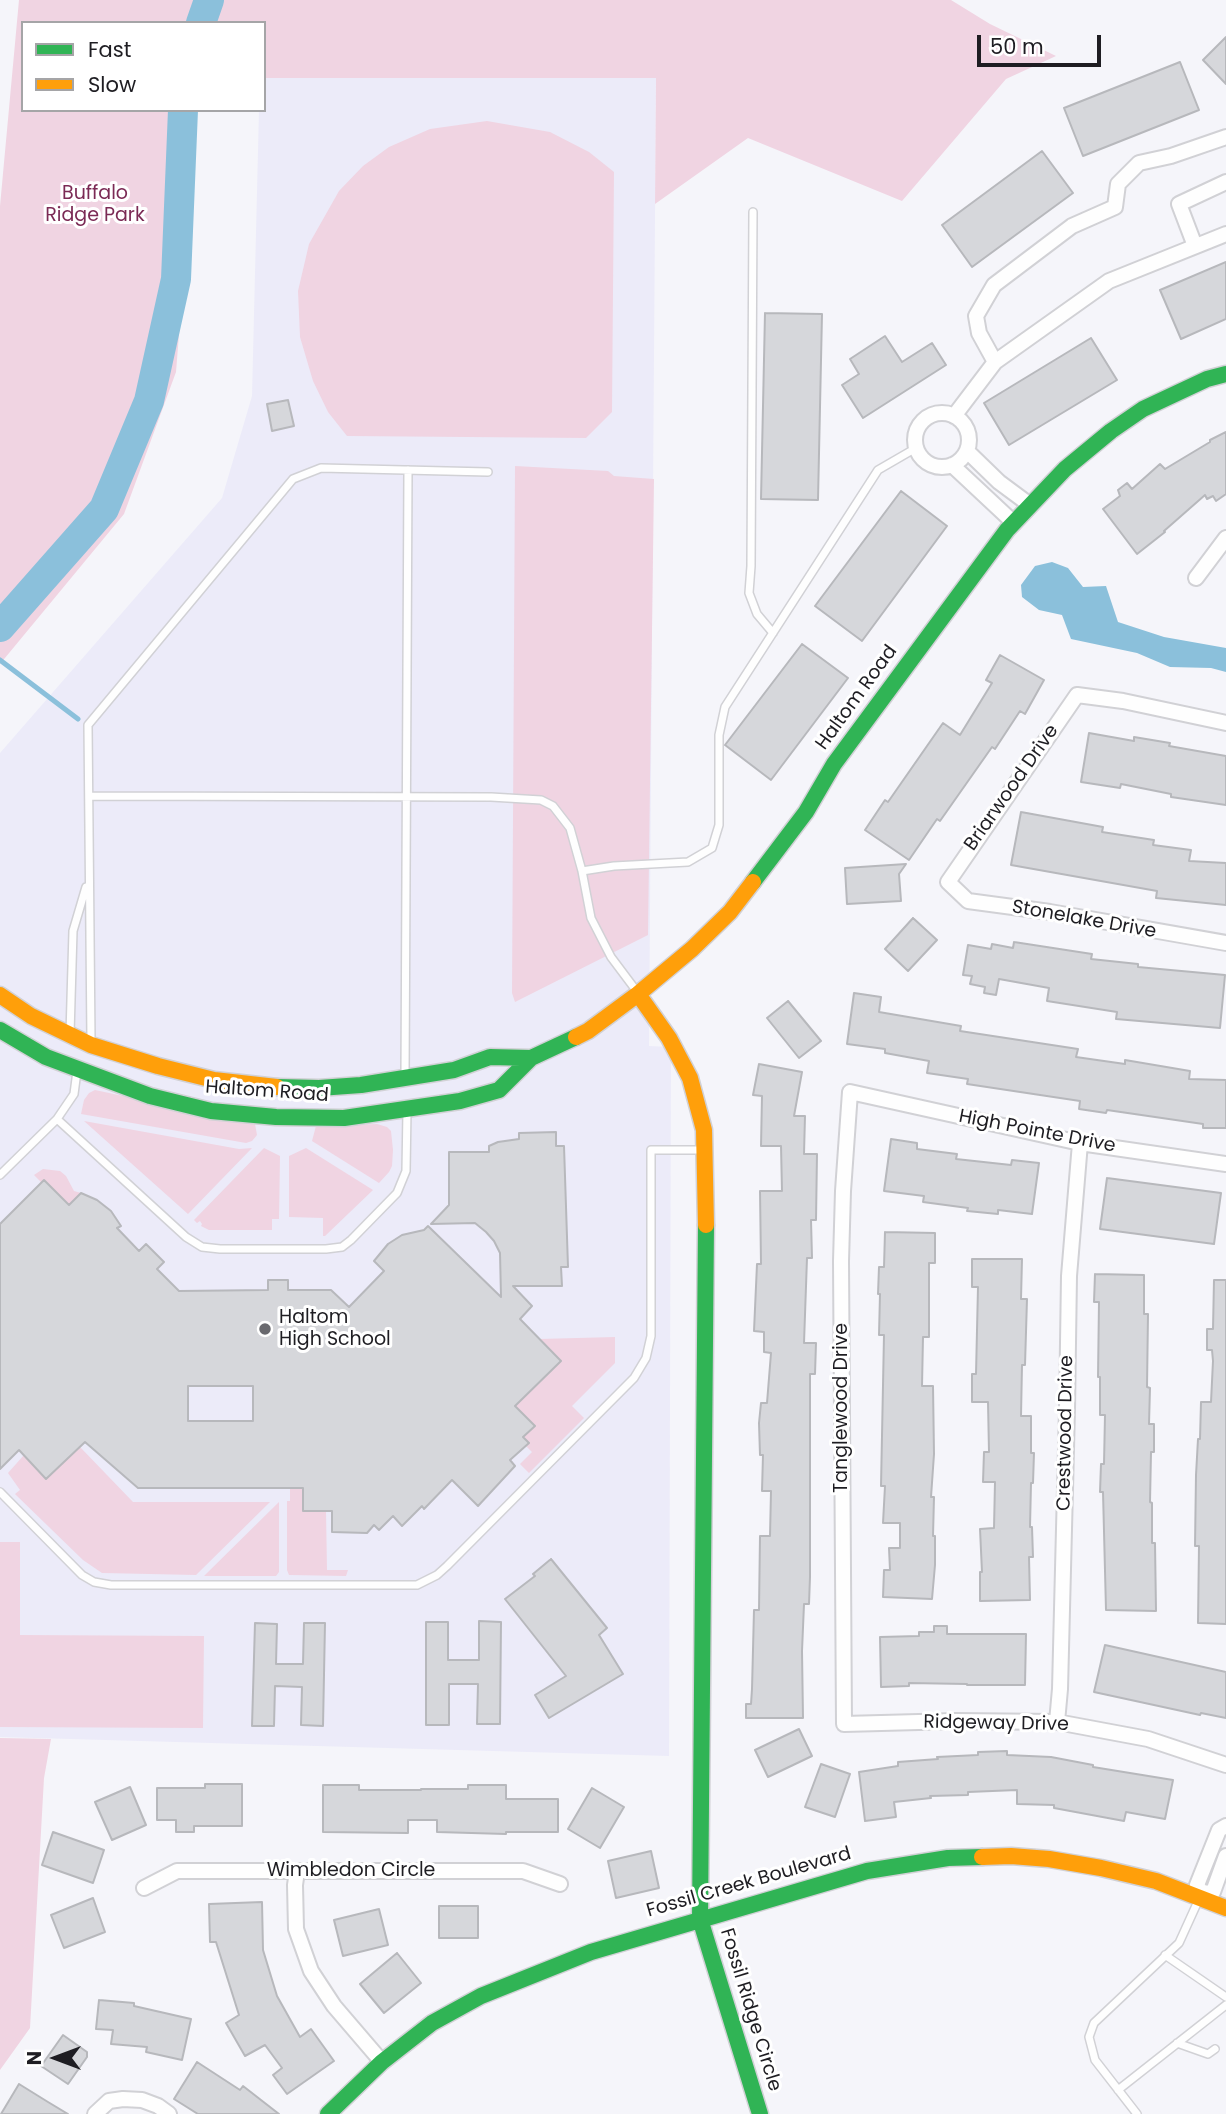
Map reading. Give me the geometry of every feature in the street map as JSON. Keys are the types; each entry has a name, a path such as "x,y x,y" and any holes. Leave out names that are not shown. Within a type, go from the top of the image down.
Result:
{"main road":[{"name":"Haltom Road","path":"0,1030 77,1070 150,1096 211,1111 276,1117 344,1118 460,1101 499,1090 531,1058 588,1031 638,994 692,949 730,912 806,813 834,764 1013,523 1065,469 1143,409 1207,379 1226,374"},
{"name":"Fossil Ridge Circle","path":"638,994 669,1038 690,1078 704,1130 707,1273 700,1919 760,2114"},
{"name":"Haltom Road","path":"0,995 32,1016 91,1045 214,1080 264,1087 319,1088 361,1085 454,1070 491,1058 531,1058"},
{"path":"70,1035 77,1070"},
{"path":"77,1070 91,1045"},
{"path":"405,1077 407,1110"},
{"name":"Fossil Creek Boulevard","path":"328,2114 382,2062 432,2024 481,1996 591,1952 867,1871 948,1858 1049,1858 1156,1881 1201,1895 1226,1908"}],"street":[{"path":"995,362 979,333 976,316 994,285 1072,226 1115,207 1118,184 1139,163 1171,156 1226,137"},
{"path":"1195,246 1179,204 1226,182"},
{"path":"954,416 995,362 1109,281 1226,234"},
{"path":"943,412 954,416 966,427 969,436 967,451 952,465 941,467 927,463 916,448 915,435 918,426 933,414 943,412"},
{"path":"967,451 999,482 1030,505"},
{"path":"952,465 1013,523"},
{"path":"1196,578 1226,538"},
{"name":"Briarwood Drive","path":"948,882 1077,695 1123,701 1226,723"},
{"name":"Stonelake Drive","path":"948,882 968,901 1050,912 1226,943"},
{"name":"High Pointe Drive","path":"850,1092 1080,1143 1226,1164"},
{"name":"Tanglewood Drive","path":"844,1724 841,1261 850,1092"},
{"name":"Crestwood Drive","path":"1057,1723 1069,1276 1080,1143"},
{"name":"Ridgeway Drive","path":"844,1724 956,1721 1057,1723 1147,1739 1226,1765"},
{"path":"1226,1826 1219,1830 1197,1885 1201,1895 1213,1892 1226,1856"},
{"name":"Wimbledon Circle","path":"144,1888 177,1871 523,1871 560,1884"},
{"path":"297,1871 296,1929 312,1970 334,2006 382,2062"},
{"path":"97,2111 109,2101 123,2099 142,2100 169,2114"}],"lane":[{"path":"753,212 749,593 757,614 773,633"},
{"path":"582,871 614,866 688,862 712,848 719,825 719,735 725,707 878,471 916,448"},
{"path":"91,1045 88,725 293,479 321,468 488,472"},
{"path":"405,1077 408,470"},
{"path":"89,796 491,797 541,800 553,806 570,828 591,918 611,957 638,994"},
{"path":"70,1035 73,931 89,880"},
{"path":"0,1175 57,1119 75,1094 77,1070"},
{"path":"57,1119 186,1237 202,1247 326,1249 342,1247 351,1240 397,1193 406,1171 407,1110"},
{"path":"0,1492 82,1575 94,1582 111,1585 417,1585 437,1575 447,1566 634,1378 646,1359 651,1336 651,1150 704,1150"},
{"path":"1137,2114 1095,2060 1089,2037 1094,2022 1179,1943 1201,1895"},
{"path":"1165,1955 1226,1997"},
{"path":"1118,2090 1226,2005"},
{"path":"1177,2043 1208,2054 1215,2049"}],"shaded area":[{"path":"266,78 656,78 649,1046 671,1047 669,1756 0,1737 0,753 222,498 252,396 259,112 266,112"}],"green space":[{"name":"Buffalo Ridge Park","path":"19,0 951,0 990,24 1056,56 1006,79 902,201 748,138 655,204 656,78 266,78 266,21 21,21 21,112 197,112 176,372 124,514 0,664 0,206"},
{"path":"487,121 550,132 589,152 614,172 612,412 586,438 347,436 328,412 313,381 300,337 298,291 309,244 339,191 363,166 389,147 430,129"},
{"path":"515,466 608,471 614,476 654,479 648,935 515,1002 512,993"},
{"path":"95,1090 255,1124 257,1135 246,1143 81,1114 84,1100"},
{"path":"84,1121 239,1149 252,1148 188,1214"},
{"path":"377,1124 391,1131 393,1150 392,1166 379,1183 312,1141 316,1126"},
{"path":"264,1148 280,1156 279,1219 272,1219 272,1230 209,1230 201,1226 200,1221 197,1223 194,1220"},
{"path":"306,1148 373,1190 325,1236 323,1218 289,1217 289,1156"},
{"path":"43,1169 60,1171 74,1191 81,1193 69,1205 44,1180 41,1182 34,1175"},
{"path":"615,1337 615,1363 572,1406 584,1418 529,1473 520,1464 532,1452 523,1437 535,1426 515,1406 539,1339"},
{"path":"80,1447 133,1502 270,1502 196,1575 102,1573 83,1560 15,1494 20,1490 8,1473 24,1455 46,1479"},
{"path":"290,1488 303,1488 304,1511 326,1511 327,1570 348,1570 346,1576 289,1575 287,1501 290,1501"},
{"path":"279,1502 279,1572 276,1576 204,1576"},
{"path":"0,1542 20,1542 20,1635 204,1636 203,1728 0,1727"},
{"path":"0,1738 51,1739 44,1778 30,2028 0,2070"}],"water":[{"path":"1052,562 1068,568 1083,587 1106,586 1118,622 1164,637 1226,648 1226,672 1211,668 1170,667 1137,653 1071,639 1062,615 1039,610 1022,597 1021,585 1035,566"}],"building":[{"path":"1226,37 1226,84 1203,60"},
{"path":"1180,62 1199,110 1083,156 1064,108"},
{"path":"1042,151 1073,193 972,267 942,225"},
{"path":"1226,262 1226,319 1181,339 1160,290"},
{"path":"765,313 822,314 818,500 761,499"},
{"path":"885,336 902,362 932,343 946,365 863,418 842,385 859,374 850,359"},
{"path":"1091,338 1117,380 1009,445 984,403"},
{"path":"288,400 294,426 272,431 267,404"},
{"path":"1226,432 1226,494 1216,501 1213,496 1207,499 1205,495 1137,554 1103,509 1120,496 1118,490 1127,483 1132,489 1160,464 1165,469"},
{"path":"901,491 947,526 862,641 815,606"},
{"path":"802,644 848,678 771,780 725,745"},
{"path":"1000,655 1044,680 1025,714 1020,711 995,749 992,747 909,860 865,830 943,723 960,735 992,683 986,680"},
{"path":"1089,733 1134,741 1134,737 1170,743 1169,746 1226,756 1226,805 1171,797 1171,794 1121,784 1120,788 1081,782"},
{"path":"1021,812 1103,827 1102,832 1154,840 1153,845 1191,850 1189,861 1226,863 1226,905 1156,898 1157,891 1011,865"},
{"path":"906,864 899,874 901,901 847,904 845,868"},
{"path":"913,918 937,940 908,971 885,949"},
{"path":"1014,942 1092,954 1091,959 1138,964 1138,967 1225,975 1220,1028 1116,1019 1117,1012 1047,1001 1049,988 999,979 996,995 984,993 985,987 970,984 972,976 963,975 968,945 991,949 992,944 1013,948"},
{"path":"854,993 881,997 879,1012 961,1026 960,1031 1078,1049 1076,1057 1125,1064 1125,1060 1190,1071 1189,1079 1226,1080 1226,1128 1203,1128 1203,1124 1107,1110 1106,1113 1079,1109 1080,1101 967,1084 968,1079 927,1073 929,1061 885,1053 885,1049 847,1044"},
{"path":"788,1001 821,1041 799,1058 767,1018"},
{"path":"759,1064 802,1072 794,1116 805,1116 804,1154 817,1154 816,1220 811,1220 812,1258 807,1258 804,1343 816,1343 815,1374 810,1374 810,1577 809,1604 804,1604 803,1718 746,1718 746,1704 751,1704 754,1610 759,1610 760,1536 770,1536 771,1491 762,1491 763,1455 760,1455 759,1423 761,1403 767,1403 771,1353 764,1352 764,1332 754,1331 757,1264 761,1264 760,1191 782,1191 781,1146 761,1146 762,1096 753,1095"},
{"name":"Haltom High School","path":"556,1132 556,1146 564,1146 568,1267 561,1267 562,1286 513,1286 532,1306 520,1319 561,1361 515,1406 535,1426 523,1437 529,1443 510,1460 515,1466 478,1506 452,1480 424,1509 422,1506 402,1526 393,1516 379,1530 374,1525 367,1533 332,1532 332,1511 303,1511 303,1488 138,1488 85,1442 46,1479 19,1450 0,1469 0,1224 44,1180 69,1205 81,1193 97,1200 111,1211 121,1226 117,1228 139,1251 146,1244 164,1262 157,1269 179,1291 268,1290 268,1280 288,1280 288,1290 331,1290 349,1307 384,1271 374,1261 388,1244 402,1235 424,1230 428,1226 501,1297 500,1253 486,1232 475,1223 431,1224 449,1205 449,1152 489,1152 489,1146 498,1142 519,1139 519,1133","holes":["188,1386 253,1386 253,1421 188,1421"]},
{"path":"891,1139 917,1143 917,1149 957,1154 956,1159 1011,1165 1012,1160 1039,1163 1032,1214 998,1210 998,1214 967,1211 968,1208 923,1202 924,1196 884,1191"},
{"path":"1107,1178 1221,1193 1214,1244 1100,1229"},
{"path":"885,1232 935,1233 935,1263 929,1263 929,1337 923,1337 922,1386 933,1386 934,1454 931,1497 934,1497 935,1565 932,1599 883,1597 884,1570 890,1570 889,1548 900,1548 900,1523 883,1523 885,1486 881,1486 884,1335 879,1335 878,1294 879,1267 884,1267"},
{"path":"972,1259 1022,1259 1021,1299 1027,1299 1021,1416 1031,1416 1031,1453 1034,1453 1031,1483 1030,1527 1033,1557 1029,1557 1030,1600 980,1601 980,1529 994,1528 995,1482 983,1482 984,1452 989,1452 988,1402 972,1402 972,1374 976,1374 978,1287 972,1287"},
{"path":"1095,1274 1144,1275 1144,1314 1148,1314 1149,1424 1154,1424 1150,1502 1152,1543 1155,1543 1156,1611 1106,1610 1103,1492 1100,1492 1101,1464 1104,1464 1105,1415 1100,1415 1099,1302 1094,1302"},
{"path":"1214,1280 1226,1280 1226,1624 1198,1623 1199,1546 1195,1546 1201,1402 1211,1402 1213,1361 1212,1350 1207,1350 1207,1329 1213,1329"},
{"path":"551,1559 607,1628 599,1635 623,1674 549,1718 535,1695 566,1676 505,1599 535,1576 533,1574"},
{"path":"479,1621 501,1622 500,1724 477,1724 478,1684 449,1684 449,1725 426,1725 426,1622 448,1622 448,1660 479,1660"},
{"path":"255,1623 277,1624 276,1664 303,1664 304,1623 325,1623 323,1726 301,1725 302,1687 275,1686 274,1726 252,1726"},
{"path":"934,1626 947,1626 947,1634 1026,1634 1025,1685 909,1683 909,1686 881,1687 880,1637 919,1636 919,1632 934,1632"},
{"path":"1105,1645 1226,1672 1226,1718 1094,1692"},
{"path":"799,1729 812,1756 768,1777 755,1750"},
{"path":"1007,1751 1007,1755 1051,1757 1173,1780 1165,1819 1126,1812 1124,1821 1054,1808 1054,1805 1017,1804 1017,1790 968,1792 968,1795 930,1796 931,1798 894,1802 896,1817 865,1821 859,1772 898,1766 898,1762"},
{"path":"821,1764 850,1774 835,1817 805,1807"},
{"path":"205,1784 242,1784 242,1826 194,1826 194,1832 176,1832 176,1820 157,1820 157,1788 205,1788"},
{"path":"323,1785 359,1785 359,1790 421,1790 468,1789 468,1785 506,1785 506,1799 558,1799 558,1832 437,1832 437,1820 408,1820 408,1833 323,1832"},
{"path":"130,1787 146,1825 112,1840 95,1802"},
{"path":"592,1788 624,1807 600,1848 568,1829"},
{"path":"53,1832 104,1850 93,1883 42,1865"},
{"path":"651,1851 659,1888 616,1898 608,1861"},
{"path":"93,1898 105,1932 64,1948 51,1915"},
{"path":"262,1902 263,1950 277,1996 300,2037 311,2029 334,2061 287,2094 273,2075 282,2068 265,2045 245,2056 226,2023 239,2015 216,1942 210,1942 209,1904"},
{"path":"439,1906 478,1906 478,1938 439,1938"},
{"path":"379,1909 388,1945 343,1956 334,1920"},
{"path":"397,1953 421,1983 384,2013 360,1984"},
{"path":"99,2000 134,2003 134,2006 191,2019 182,2060 146,2052 147,2047 111,2044 113,2030 96,2029"},
{"path":"63,2035 87,2052 87,2057 68,2084 41,2066"},
{"path":"197,2062 240,2090 243,2086 279,2114 198,2114 174,2099"},
{"path":"19,2084 48,2102 68,2114 1,2114"}],"waterway":[{"path":"202,21 209,0"},
{"path":"0,627 104,509 149,401 176,279 183,112"},
{"path":"0,660 78,719"}],"traffic: fast":[{"path":"753,882 806,812 834,764 1007,530 1065,469 1111,431 1143,409 1207,379 1226,374"},
{"path":"0,1030 46,1057 150,1096 211,1111 276,1117 344,1118 460,1101 499,1090 531,1058 576,1037"},
{"path":"277,1087 361,1085 454,1070 490,1057 531,1058"},
{"path":"706,1225 700,1919 760,2114"},
{"path":"328,2114 382,2062 432,2023 481,1996 591,1952 867,1871 948,1858 982,1857"}],"traffic: slow":[{"path":"576,1037 638,994 692,949 730,912 753,882"},
{"path":"638,994 669,1038 690,1078 704,1130 706,1225"},
{"path":"0,995 31,1016 91,1045 214,1080 277,1087"},
{"path":"982,1857 1049,1859 1101,1868 1156,1881 1226,1908"}],"place":[{"name":"Haltom High School","path":"265,1329"}]}
